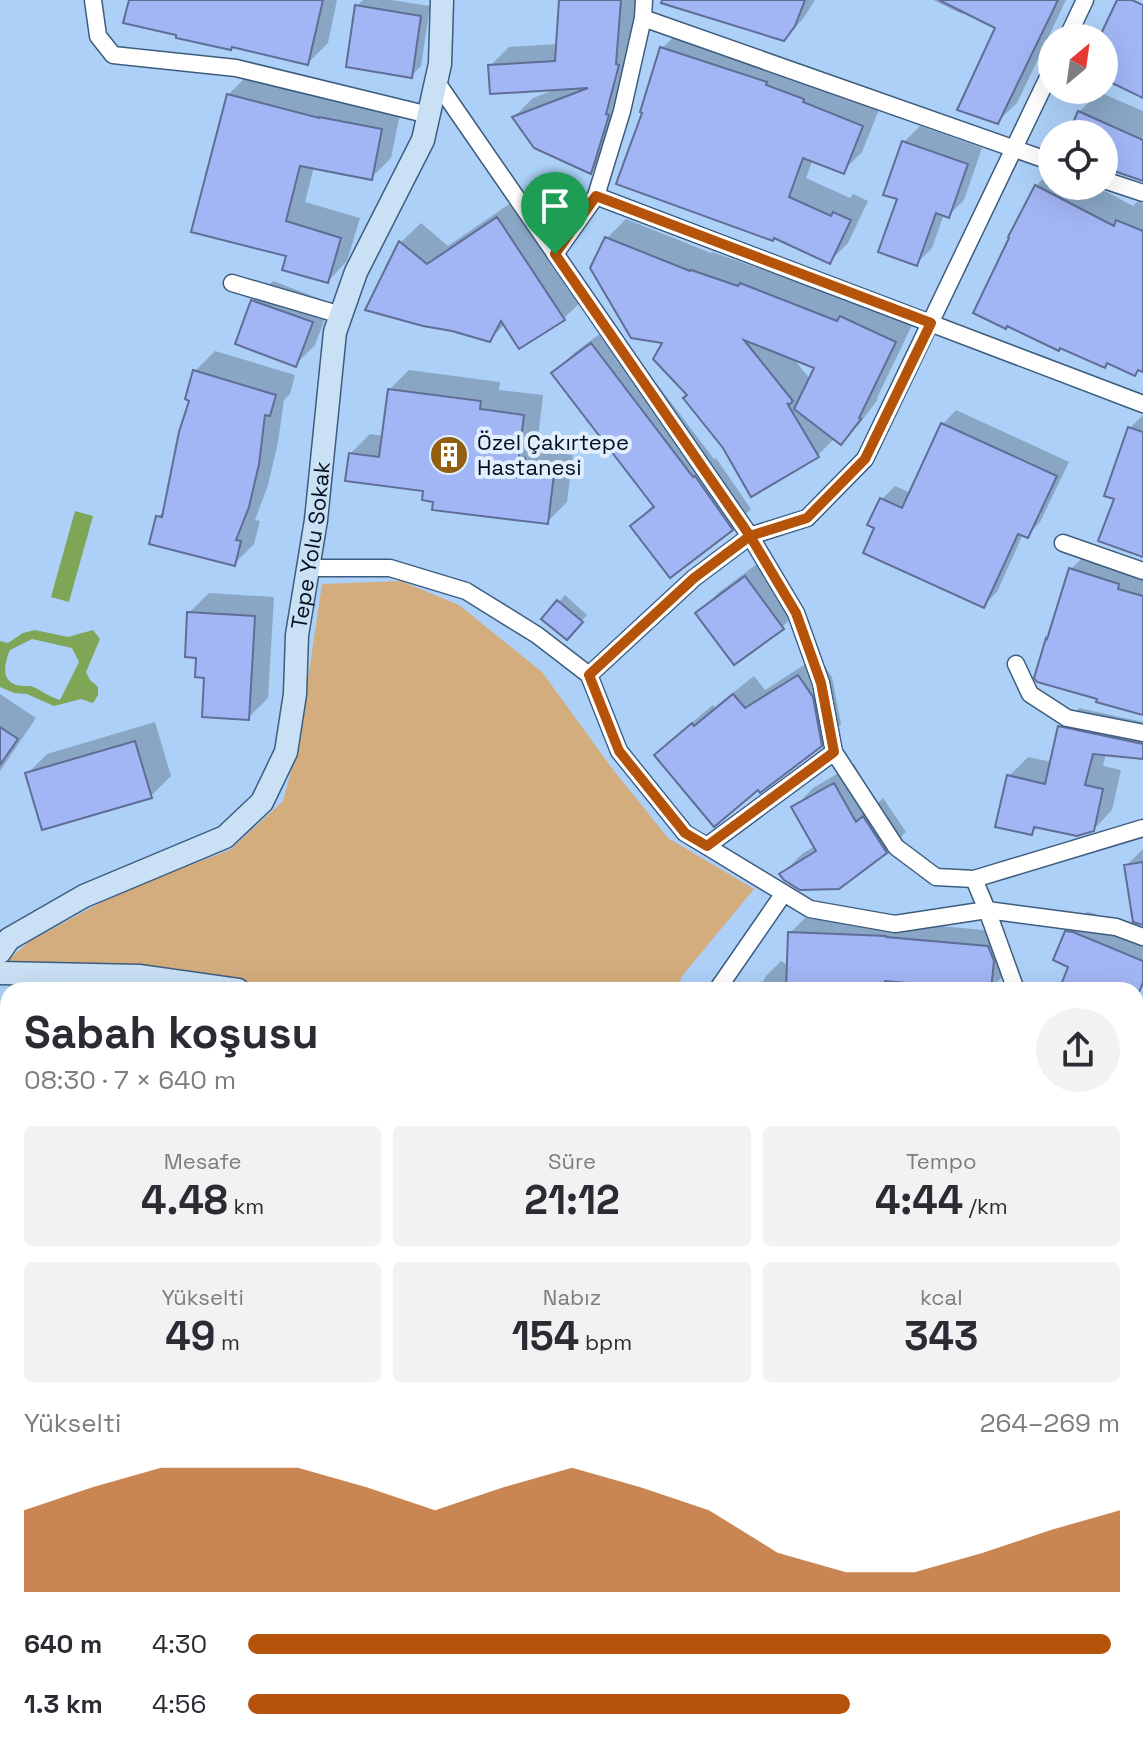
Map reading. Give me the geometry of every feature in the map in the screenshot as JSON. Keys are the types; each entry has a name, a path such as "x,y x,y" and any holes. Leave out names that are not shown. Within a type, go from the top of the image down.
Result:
{"street":[{"path":"93,0 98,36 113,55 236,68 429,115"},
{"name":"Tepe Yolu Sokak","path":"0,952 9,939 84,896 225,837 262,802 286,752 295,694 297,635 316,520 335,332 356,272 423,140 440,64 442,0"},
{"path":"555,254 596,196 622,111 643,18 644,0"},
{"path":"1074,24 1085,0"},
{"path":"643,18 1038,157"},
{"path":"436,81 750,536 796,613 821,683 834,752 896,847 936,877 974,879 1143,828"},
{"path":"589,675 694,578 750,536 807,518 865,459 1038,98"},
{"path":"1118,185 1143,193"},
{"path":"596,196 1143,404"},
{"path":"232,283 341,315"},
{"path":"1063,543 1143,571"},
{"path":"308,568 390,568 466,591 537,635 589,675 619,751 685,833 810,909 895,924 987,910 1116,927 1143,937"},
{"path":"1016,664 1030,694 1067,718 1143,733"},
{"path":"707,846 834,752"},
{"path":"974,879 1013,982"},
{"path":"723,982 784,893"},
{"path":"0,973 89,982 139,976 181,982"}],"shaded area":[{"path":"75,511 93,516 69,602 51,597"},
{"path":"401,581 459,605 542,672 611,767 668,838 754,889 680,982 246,982 139,966 7,961 30,941 124,890 230,850 283,801 298,746 322,584"},
{"path":"35,630 68,637 93,630 100,639 86,672 98,687 93,703 81,699 54,706 0,687 0,641 8,643 23,633","holes":["32,639 72,648 79,662 60,700 33,687 16,685 8,679 5,665 10,650"]}],"building":[{"path":"129,0 323,0 308,65 232,47 231,50 176,38 176,35 123,23"},
{"path":"559,0 621,0 616,64 619,65 606,114 609,115 591,174 534,148 512,117 588,88 490,94 488,65 555,61"},
{"path":"662,0 805,0 795,26 784,41 661,3"},
{"path":"939,0 1058,0 1046,24 1038,24 1038,41 998,124 957,110 995,28"},
{"path":"1117,0 1132,0 1143,5 1143,98 1118,86 1118,24 1106,24"},
{"path":"355,5 421,16 412,78 346,67"},
{"path":"660,47 767,82 766,85 804,99 803,102 863,126 844,174 803,158 789,197 831,216 833,212 851,220 830,264 774,238 773,241 616,184 642,113"},
{"path":"227,94 319,118 382,129 372,180 300,166 286,221 341,238 328,283 282,270 286,256 191,232"},
{"path":"1078,111 1098,120 1074,120"},
{"path":"1118,129 1143,140 1143,181 1118,172"},
{"path":"902,141 968,164 949,218 936,213 917,266 878,252 897,199 883,195"},
{"path":"1035,185 1038,187 1038,200 1064,200 1114,226 1116,220 1143,231 1143,372 1138,370 1135,376 1107,363 1105,368 973,313"},
{"path":"497,217 565,320 519,349 501,321 490,342 365,310 399,241 427,264"},
{"path":"605,237 690,271 738,286 740,283 837,321 840,316 896,342 861,419 841,445 794,409 814,368 744,340 793,401 789,405 787,403 819,457 751,497 723,448 683,398 687,395 653,359 662,343 631,338 590,268"},
{"path":"251,300 313,322 296,367 235,344"},
{"path":"591,343 733,530 670,578 630,526 654,507 551,373"},
{"path":"193,370 276,395 270,416 265,415 259,464 249,507 236,540 241,541 235,566 149,544 156,516 162,517 179,432 189,401 185,399"},
{"name":"Özel Çakırtepe Hastanesi","path":"388,389 481,401 480,409 524,415 519,457 525,458 524,471 554,474 548,524 432,510 433,502 422,500 423,491 345,481 349,453 379,457"},
{"path":"941,423 1057,476 1028,538 1018,534 984,608 863,553 874,528 867,525 880,498 902,508"},
{"path":"1128,427 1143,432 1143,557 1098,541 1114,499 1104,496"},
{"path":"1069,568 1119,584 1118,589 1143,596 1143,715 1037,682 1034,678"},
{"path":"745,576 784,629 734,665 695,613"},
{"path":"557,600 583,622 567,640 541,619"},
{"path":"187,612 255,616 249,720 202,717 204,678 195,677 196,658 185,657"},
{"path":"798,675 813,697 822,746 760,793 758,790 714,827 654,755 733,694 745,708"},
{"path":"1058,726 1143,744 1143,759 1093,754 1085,785 1103,789 1094,831 1077,836 1034,827 1032,835 995,827 1007,775 1045,784"},
{"path":"0,727 18,739 0,765"},
{"path":"135,741 152,798 42,830 25,773"},
{"path":"834,783 856,822 863,816 887,853 839,889 800,890 779,874 816,851 791,807"},
{"path":"1143,862 1143,925 1133,922 1124,865"},
{"path":"1065,931 1073,932 1143,961 1143,982 1062,982 1068,967 1053,960"},
{"path":"788,932 886,936 988,946 994,961 992,982 786,982"}],"place":[{"name":"Özel Çakırtepe Hastanesi","path":"449,455"}],"route":[{"path":"555,254 596,196 931,323 865,459 807,518 750,536 796,613 821,683 834,752 707,846 685,833 619,751 589,675 694,578 750,536 555,254"}]}
